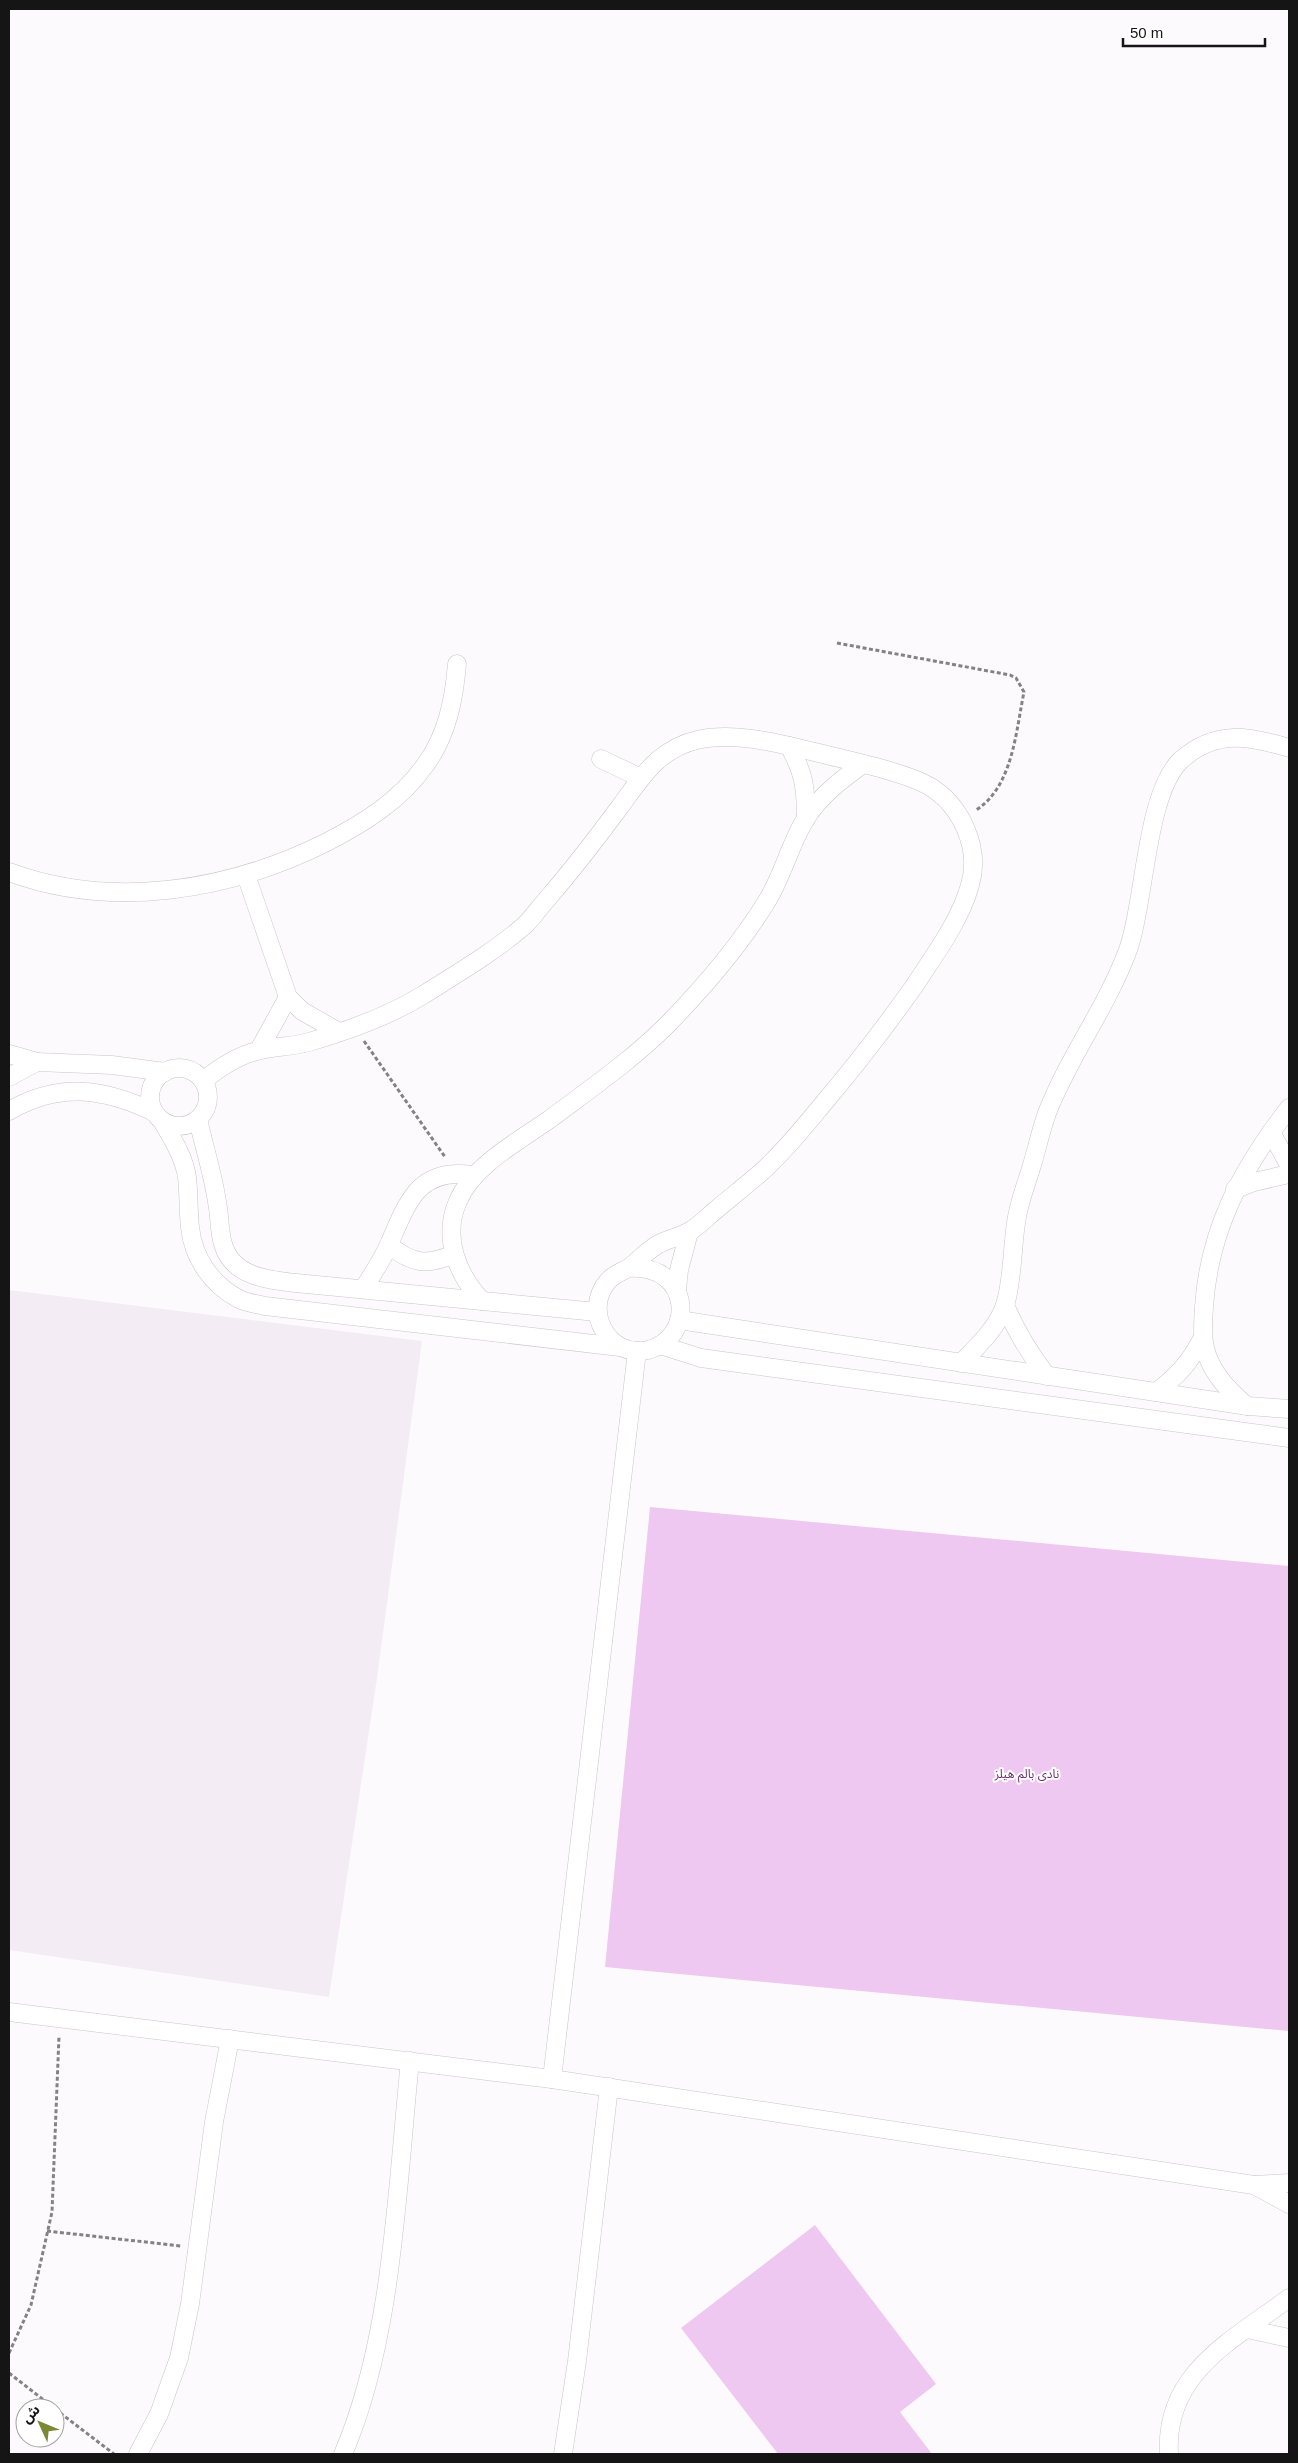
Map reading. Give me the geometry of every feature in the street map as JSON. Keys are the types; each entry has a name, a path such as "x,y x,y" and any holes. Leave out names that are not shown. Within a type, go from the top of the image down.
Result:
{"street":[{"path":"9,872 64,888 104,892 144,892 215,883 246,875 298,856 373,818 404,791 426,764 443,733 454,699 458,664"},
{"path":"203,1081 220,1068 259,1050 286,1047 354,1026 413,1001 471,965 526,923 569,874 641,778 656,762 674,748 695,740 717,737 789,746 863,764 928,785 950,803 966,826 973,854 972,882 961,908 938,951 876,1040 804,1127 760,1173 689,1232 656,1246 629,1268 616,1274 605,1284 598,1297 597,1312 604,1332 629,1349"},
{"path":"961,1363 983,1339 1005,1305 1017,1216 1047,1114 1072,1060 1101,1008 1128,947 1138,912 1144,869 1165,783 1180,761 1202,746 1227,737 1254,737 1289,748"},
{"path":"789,746 801,768 806,796 806,819"},
{"path":"600,759 641,778"},
{"path":"363,1290 389,1245 412,1195 424,1184 439,1176 464,1174 606,1077 667,1025 721,965 768,900 806,819 824,795 863,764"},
{"path":"246,875 288,997 302,1011 337,1031"},
{"path":"259,1050 288,997"},
{"path":"9,1054 37,1062 112,1065 165,1072"},
{"path":"9,1077 37,1062"},
{"path":"9,1111 18,1106 66,1091 94,1092 125,1098 158,1116 180,1126 198,1119 207,1105 208,1097 203,1081 190,1070 173,1069 159,1076 151,1090 150,1098 158,1116 176,1147 186,1175 190,1228 194,1249 204,1268 220,1287 241,1300 265,1306 649,1350 660,1345 672,1334 679,1320 681,1304 676,1290 668,1278 656,1270 643,1267 629,1268"},
{"path":"1248,1406 1231,1393 1218,1377 1208,1359 1202,1339 1206,1289 1216,1236 1235,1189 1270,1132 1289,1108"},
{"path":"198,1119 218,1202 223,1246 233,1262 248,1274 266,1279 363,1290 597,1312"},
{"path":"1270,1132 1289,1165"},
{"path":"464,1174 451,1232 454,1254 467,1284 482,1301"},
{"path":"1235,1189 1254,1182 1289,1174"},
{"path":"676,1290 689,1232"},
{"path":"389,1245 403,1256 420,1262 438,1261 454,1254"},
{"path":"1005,1305 1020,1338 1048,1376"},
{"path":"679,1320 1248,1406 1289,1409"},
{"path":"1156,1392 1176,1378 1191,1360 1202,1339"},
{"path":"660,1345 701,1358 1289,1438"},
{"path":"552,2079 629,1349"},
{"path":"9,2012 552,2079 1254,2185 1289,2183"},
{"path":"138,2454 159,2414 178,2358 198,2248 214,2122 230,2039"},
{"path":"343,2454 372,2363 386,2283 410,2061"},
{"path":"563,2454 578,2361 609,2087"},
{"path":"1254,2185 1289,2204"},
{"path":"1169,2454 1170,2421 1181,2394 1197,2370 1218,2350 1289,2298"},
{"path":"1247,2329 1289,2338"}],"path":[{"path":"837,643 1010,674 1022,684 1024,692 1009,761 1000,785 983,806 961,820"},
{"path":"354,1026 464,1174"},
{"path":"9,2353 31,2305 52,2212 55,2172 59,2018"},
{"path":"48,2231 198,2248"},
{"path":"9,2373 42,2398"},
{"path":"65,2416 114,2454"}],"shaded area":[{"path":"9,1290 422,1341 377,1678 329,1997 9,1950"}],"green space":[{"name":"نادى بالم هيلز","path":"650,1507 1289,1566 1289,2031 605,1967"},
{"path":"815,2225 936,2384 900,2412 932,2454 778,2454 681,2328"}]}
